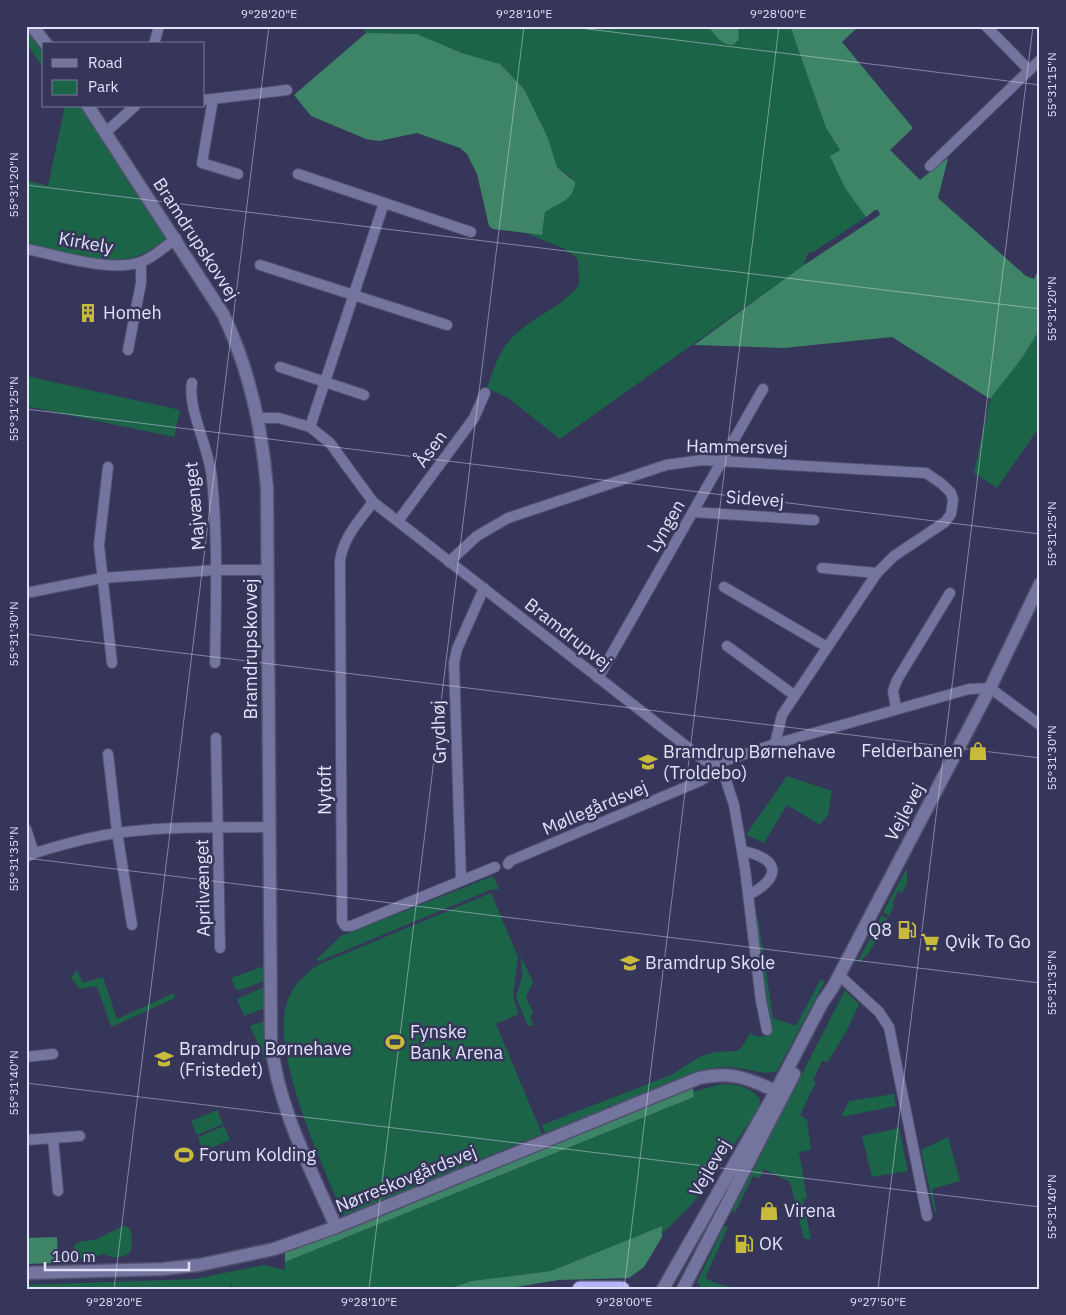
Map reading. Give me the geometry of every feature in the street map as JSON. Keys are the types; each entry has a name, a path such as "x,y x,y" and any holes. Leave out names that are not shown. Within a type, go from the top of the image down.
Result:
{"highway":[{"path":"580,1289 622,1289"}],"street":[{"path":"32,26 44,42"},
{"path":"986,26 1029,70"},
{"path":"154,42 156,27"},
{"path":"930,166 1040,60"},
{"path":"238,174 202,163 208,99 287,90"},
{"name":"Bramdrupskovvej","path":"89,108 176,238 229,326 246,368 258,418 267,488 270,1012 274,1064 284,1105 336,1227"},
{"path":"106,132 133,108"},
{"path":"298,174 471,232"},
{"path":"310,427 384,203"},
{"name":"Kirkely","path":"26,248 118,265 141,262 176,238"},
{"path":"128,350 141,283 141,262"},
{"path":"260,265 447,325"},
{"path":"280,367 364,395"},
{"name":"Majvænget","path":"192,383 190,394 204,440 212,478 216,570 216,663"},
{"name":"Lyngen","path":"598,678 763,389"},
{"name":"Åsen","path":"398,521 474,418 485,393"},
{"name":"Bramdrupvej","path":"258,418 279,418 310,427 330,443 373,502 694,754 715,764"},
{"name":"Hammersvej","path":"449,562 477,536 508,518 666,466 692,461 723,460 926,473 951,493 953,506 951,514 945,522 894,556 877,573"},
{"path":"108,467 98,545 112,663"},
{"name":"Nytoft","path":"373,502 346,538 340,561 342,921 345,926 351,926 495,867"},
{"name":"Sidevej","path":"693,512 814,520"},
{"path":"775,744 782,715 877,573 822,568"},
{"name":"Majvænget","path":"26,593 102,578 216,570 267,570"},
{"name":"Vejlevej","path":"682,1289 780,1093 822,1003 833,987 990,688 1040,584"},
{"path":"724,587 827,647"},
{"name":"Grydhøj","path":"461,880 454,663 457,649 484,588"},
{"path":"896,708 893,691 897,680 950,593"},
{"path":"728,646 794,696"},
{"path":"768,1030 761,1001 743,851 731,792 724,774 715,764 775,744 954,692 990,688 1040,724"},
{"name":"Aprilvænget","path":"216,738 220,948"},
{"path":"108,754 117,832 132,925"},
{"name":"Møllegårdsvej","path":"508,864 510,861 700,781 708,776 715,764"},
{"name":"Aprilvænget","path":"26,829 30,855 117,832 165,827 270,827"},
{"path":"743,851 756,854 769,861 772,867 772,874 765,886 749,894"},
{"path":"839,975 879,1012 889,1028 927,1216"},
{"path":"26,1057 52,1054"},
{"name":"Nørreskovgårdsvej","path":"26,1273 155,1270 199,1265 274,1249 336,1227 699,1078 720,1075 739,1076 780,1093"},
{"name":"Vejlevej","path":"663,1289 780,1093"},
{"path":"26,1140 80,1136"},
{"path":"53,1138 58,1191"}],"green space":[{"path":"361,26 708,26 716,37 739,39 738,26 790,26 826,128 840,150 831,156 846,188 866,217 815,251 808,253 804,265 560,439 508,398 487,388 500,355 514,336 571,294 579,285 578,259 563,248 530,235 531,233 542,235 545,212 571,177 557,167 548,138 524,89 500,64 462,53 417,34 366,33"},
{"path":"708,26 738,26 739,39 733,45 729,45 719,39"},
{"path":"790,26 859,26 842,42 913,128 890,150 920,180 948,158 938,198 1026,276 1034,279 1040,266 1040,329 1022,358 990,399 892,337 784,348 694,345 804,265 880,215 878,210 875,210 866,217 845,188 830,156 840,150 826,128"},
{"path":"26,28 42,51 42,67 26,42"},
{"path":"366,33 417,34 462,53 500,64 524,89 548,138 557,167 575,182 572,193 564,201 545,212 542,235 493,229 489,226 477,174 467,154 460,148 417,133 379,141 366,139 311,116 294,95"},
{"path":"65,108 81,108 168,237 136,257 118,260 78,256 26,244 26,180 48,186"},
{"path":"1040,329 1040,429 1038,429 997,488 974,473 990,399 1022,358"},
{"path":"26,376 180,410 174,437 26,406"},
{"path":"787,776 832,791 828,815 820,825 787,805 764,843 746,835"},
{"path":"907,868 907,883 902,893 898,891 889,916 883,912"},
{"path":"493,876 499,889 490,890 320,961 316,960 341,936"},
{"name":"Fynske Bank Arena","path":"491,893 518,957 513,997 519,1014 496,1024 542,1134 344,1216 312,1139 291,1075 285,1045 284,1019 289,997 302,978 320,964"},
{"path":"882,915 888,919 869,953 856,965"},
{"path":"758,918 773,1018 796,1026 820,980 825,981 777,1071 762,1073 728,1067 698,1071 545,1133 542,1125 671,1075 699,1057 716,1052 736,1051 742,1047 750,1033 758,1037 770,1035 754,921"},
{"path":"521,957 533,982 526,997 533,1013 530,1016 533,1025 528,1026 516,997 522,977"},
{"path":"264,966 264,981 236,990 231,978"},
{"path":"77,970 83,983 103,977 117,1019 174,993 175,998 111,1027 97,986 80,989 71,978"},
{"path":"264,987 264,1008 244,1016 237,999"},
{"path":"845,990 859,1004 847,1030 828,1062 822,1061 813,1080 816,1082 800,1115 807,1120 811,1150 799,1152 807,1198 803,1199 811,1239 804,1239 790,1182 764,1169 759,1179 753,1176 735,1213 732,1211"},
{"path":"264,1021 268,1059 265,1060 250,1026"},
{"path":"722,1084 748,1089 760,1099 759,1108 695,1203 704,1185 693,1203 662,1232 662,1226 551,1271 471,1281 449,1289 234,1289 230,1285 230,1289 26,1289 26,1285 194,1279 264,1265 285,1270 285,1262 694,1097 693,1092"},
{"path":"693,1087 694,1097 285,1262 285,1252"},
{"path":"894,1094 896,1106 841,1117 849,1101"},
{"path":"217,1110 223,1124 197,1135 191,1121"},
{"path":"224,1126 230,1140 203,1151 198,1137"},
{"path":"899,1128 908,1171 872,1177 862,1136"},
{"path":"948,1137 960,1181 932,1189 937,1215 934,1210 921,1150"},
{"path":"123,1226 128,1227 131,1233 130,1253 117,1257 103,1254 83,1260 74,1253 74,1245 82,1241 95,1240"},
{"path":"662,1226 662,1237 644,1267 629,1278 559,1280 503,1289 449,1289 471,1281 551,1271"},
{"path":"724,1226 728,1227 705,1278 715,1283 740,1289 702,1289 697,1282"},
{"path":"57,1237 58,1263 26,1264 26,1238"}],"place":[{"name":"Homeh","path":"88,313"},
{"name":"Felderbanen","path":"978,751"},
{"name":"Bramdrup Børnehave (Troldebo)","path":"648,762"},
{"name":"Q8","path":"907,930"},
{"name":"Qvik To Go","path":"930,942"},
{"name":"Bramdrup Skole","path":"630,963"},
{"name":"Fynske Bank Arena","path":"395,1042"},
{"name":"Bramdrup Børnehave (Fristedet)","path":"164,1059"},
{"name":"Forum Kolding","path":"184,1155"},
{"name":"Virena","path":"769,1211"},
{"name":"OK","path":"744,1244"}]}
